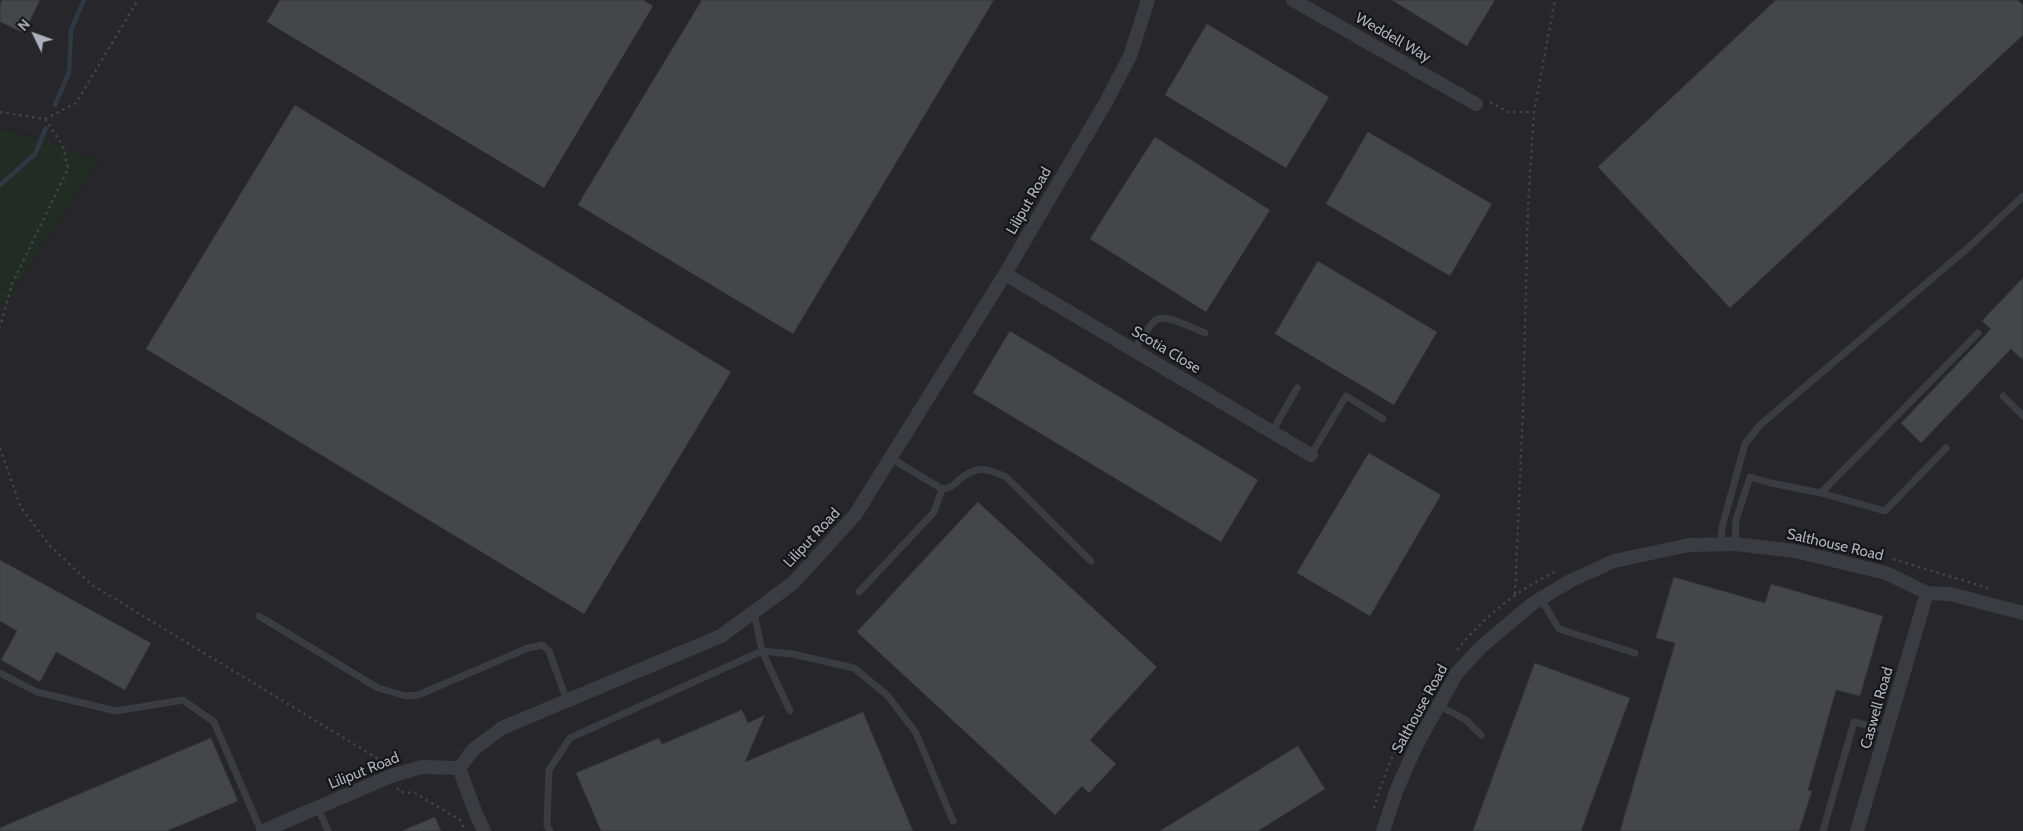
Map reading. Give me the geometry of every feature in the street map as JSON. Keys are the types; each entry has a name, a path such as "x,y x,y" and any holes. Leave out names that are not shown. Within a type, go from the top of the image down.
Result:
{"street":[{"name":"Liliput Road","path":"262,831 391,776 421,767 459,768 474,749 502,728 721,636 793,583 855,516 1006,274 1106,102 1130,56 1148,0"},
{"name":"Weddell Way","path":"1294,0 1476,104"},
{"name":"Scotia Close","path":"1006,274 1311,455"},
{"name":"Salthouse Road","path":"1383,831 1397,788 1416,744 1457,673 1481,647 1522,612 1570,581 1614,561 1689,545 1728,544 1796,551 1886,573 1927,593 1950,594 2023,613"},
{"name":"Caswell Road","path":"1857,831 1927,593"},
{"path":"459,768 484,831"}],"lane":[{"path":"1728,544 1722,527 1745,444 1760,425 1969,247 2023,196"},
{"path":"1134,350 1153,323 1161,318 1170,319 1205,334"},
{"path":"1821,493 1978,333"},
{"path":"1272,432 1297,388"},
{"path":"1311,455 1346,396 1384,419"},
{"path":"2003,396 2023,416"},
{"path":"1728,544 1750,477 1821,493 1885,511 1946,448"},
{"path":"891,458 942,489 951,488 967,473 989,469 1006,477 1091,561"},
{"path":"859,592 934,512 942,489"},
{"path":"1541,599 1559,629 1635,653"},
{"path":"754,611 762,651 790,711"},
{"path":"259,616 378,688 406,696 418,695 528,648 542,644 549,651 567,701"},
{"path":"550,831 547,825 549,770 570,738 762,651 792,654 854,668 888,696 916,733 954,822"},
{"path":"0,673 37,692 116,711 183,700 214,722 262,831"},
{"path":"1438,705 1466,720 1481,735"},
{"path":"1823,831 1854,722 1887,730"},
{"path":"318,808 328,831"}],"path":[{"path":"0,112 45,119 76,103 138,0"},
{"path":"1515,594 1523,409 1528,206 1534,112 1555,0"},
{"path":"1476,104 1482,97 1508,112 1534,112"},
{"path":"0,327 12,284 68,169 63,146 45,119"},
{"path":"0,448 21,508 51,547 92,585 386,763"},
{"path":"396,784 400,792 415,793 460,820 465,831"}],"shaded area":[{"path":"0,0 2023,0 2023,831 0,831 0,312 99,162 52,142 0,128"},
{"path":"0,128 52,142 99,162 0,312"}],"building":[{"path":"2,0 40,0 24,33 0,22 0,5"},
{"path":"280,0 643,0 653,6 544,188 267,22"},
{"path":"702,0 994,0 793,334 578,205"},
{"path":"1392,0 1495,0 1467,46"},
{"path":"1776,0 2018,0 2023,5 2023,35 1730,308 1598,167"},
{"path":"1207,24 1329,97 1286,168 1165,95"},
{"path":"295,105 731,372 584,614 146,349"},
{"path":"1368,132 1492,204 1450,276 1326,204"},
{"path":"1155,137 1270,210 1206,312 1090,239"},
{"path":"1318,261 1437,332 1394,405 1275,334"},
{"path":"2023,278 2023,360 2011,349 1921,443 1901,423 1991,329 1982,321"},
{"path":"1010,331 1258,480 1221,542 973,393"},
{"path":"1369,453 1441,495 1370,616 1297,573"},
{"path":"978,502 1157,667 1090,740 1116,764 1089,793 1082,786 1055,815 857,632"},
{"path":"0,560 151,643 125,690 56,652 40,682 1,660 17,631 0,621"},
{"path":"1674,577 1765,603 1771,584 1883,616 1860,696 1836,690 1808,790 1812,791 1799,831 1620,831 1675,643 1656,638"},
{"path":"1535,663 1630,698 1581,831 1473,831"},
{"path":"742,710 748,723 765,715 745,762 863,712 913,831 601,831 576,773 659,738 662,744"},
{"path":"211,738 238,801 167,831 0,831 0,828"},
{"path":"1298,746 1325,789 1258,831 1160,831"},
{"path":"435,817 441,831 402,831"}],"waterway":[{"path":"55,105 69,72 71,30 84,0"},
{"path":"0,185 35,154 46,128"}]}
